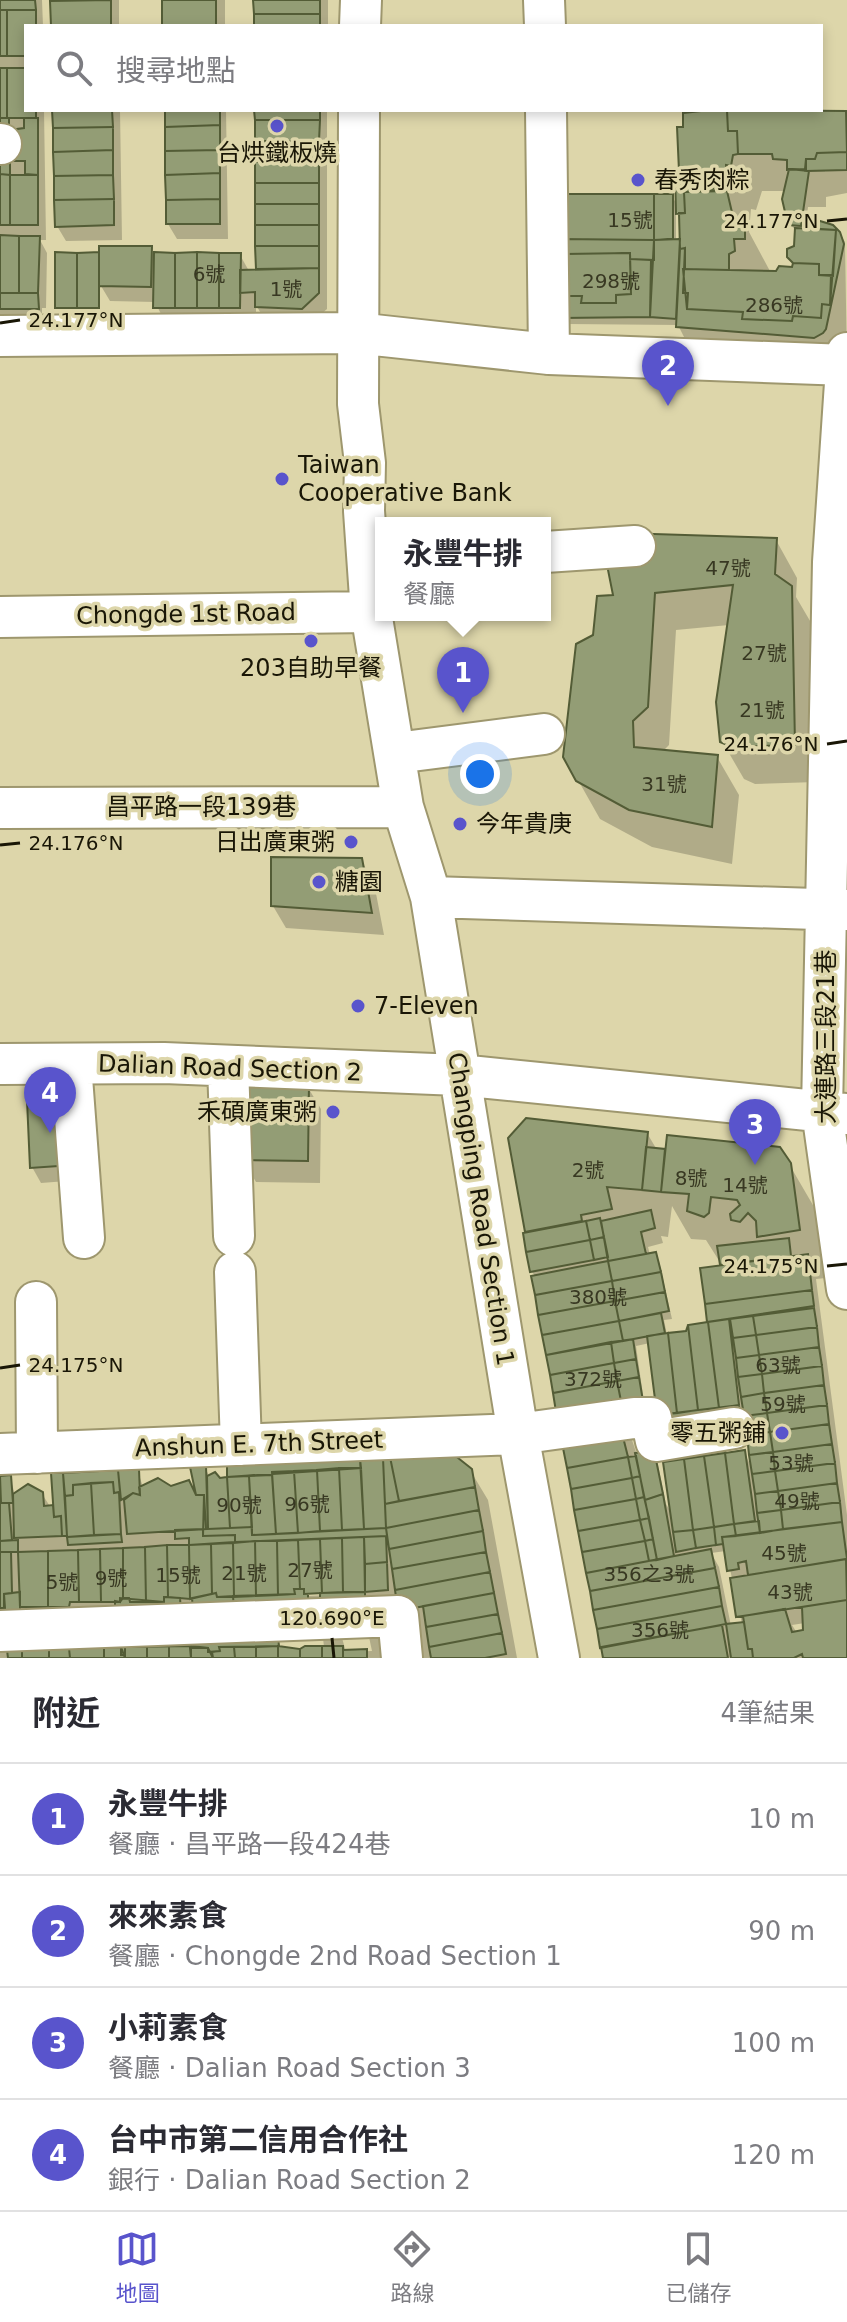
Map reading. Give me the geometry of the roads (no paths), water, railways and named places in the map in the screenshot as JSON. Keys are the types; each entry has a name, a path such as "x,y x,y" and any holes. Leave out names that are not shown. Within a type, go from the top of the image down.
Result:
{"street":[{"path":"360,24 361,0"},
{"path":"544,0 545,24"},
{"name":"Changping Road Section 1","path":"359,112 356,333 374,571 371,612 403,807 431,897 518,1434 559,1658"},
{"path":"546,112 549,354"},
{"path":"0,336 356,333 549,354 846,361"},
{"name":"大連路三段21巷","path":"846,361 840,562 834,1112 847,1289"},
{"path":"551,552 635,546"},
{"name":"Chongde 1st Road","path":"0,617 371,612"},
{"path":"396,753 544,734"},
{"name":"昌平路一段139巷","path":"0,808 403,807"},
{"path":"431,897 837,910"},
{"name":"Dalian Road Section 2","path":"0,1064 228,1066 459,1075 834,1112"},
{"path":"71,1064 84,1238"},
{"path":"228,1066 241,1445"},
{"path":"19,1453 36,1302"},
{"name":"Anshun E. 7th Street","path":"19,1453 518,1434 634,1418 651,1418 656,1441 734,1428"},
{"path":"0,1631 398,1616 402,1658"}],"place":[{"name":"台烘鐵板燒","path":"277,126"},
{"name":"春秀肉粽","path":"638,180"},
{"name":"來來素食","path":"668,406"},
{"name":"Taiwan Cooperative Bank","path":"282,479"},
{"name":"203自助早餐","path":"311,641"},
{"name":"永豐牛排","path":"463,713"},
{"name":"今年貴庚","path":"460,824"},
{"name":"日出廣東粥","path":"351,842"},
{"name":"糖園","path":"319,882"},
{"name":"7-Eleven","path":"358,1006"},
{"name":"禾碩廣東粥","path":"333,1112"},
{"name":"台中市第二信用合作社","path":"50,1133"},
{"name":"小莉素食","path":"755,1165"},
{"name":"零五粥鋪","path":"782,1433"}]}
